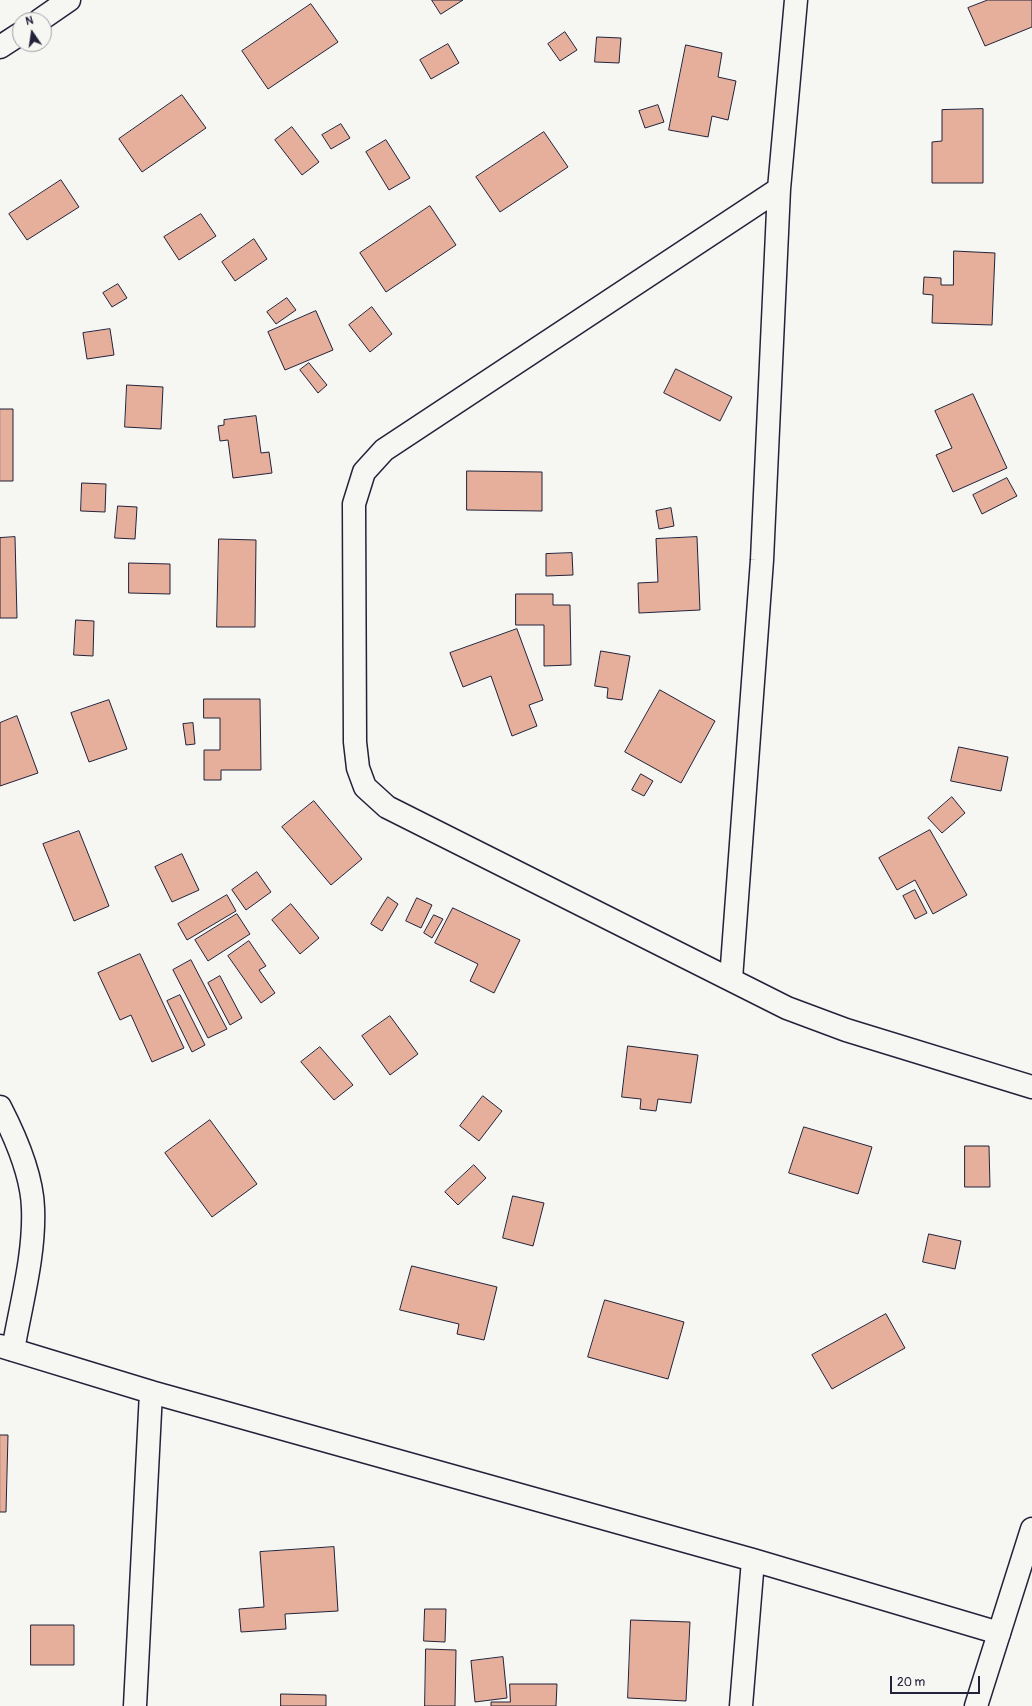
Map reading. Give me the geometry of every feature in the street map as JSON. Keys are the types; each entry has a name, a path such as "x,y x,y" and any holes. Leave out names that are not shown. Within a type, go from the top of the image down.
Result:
{"street":[{"path":"51,12 68,0"},
{"path":"731,979 762,560 779,189 796,0"},
{"path":"0,47 12,39"},
{"path":"779,189 384,450 364,472 354,504 354,742 358,768 365,787 386,807 787,1008 846,1030 1032,1087"},
{"path":"0,1107 10,1126 29,1181 33,1206 33,1238 6,1348 151,1392 753,1560 998,1633"},
{"path":"135,1706 151,1392"},
{"path":"976,1706 1032,1529"},
{"path":"741,1706 753,1560"}],"building":[{"path":"432,0 463,0 441,14"},
{"path":"988,0 1032,0 1032,27 985,46 968,8"},
{"path":"311,4 338,42 268,89 242,51"},
{"path":"565,32 577,50 560,61 548,44"},
{"path":"597,37 621,38 619,63 595,62"},
{"path":"448,44 459,63 431,79 420,60"},
{"path":"686,45 722,53 718,77 736,81 728,120 712,116 708,137 669,130"},
{"path":"182,95 206,128 142,172 119,139"},
{"path":"658,105 664,122 645,128 639,111"},
{"path":"983,109 983,183 932,183 932,142 942,141 942,110"},
{"path":"341,124 350,138 331,149 322,135"},
{"path":"292,127 319,162 302,175 275,140"},
{"path":"544,132 568,167 500,212 476,177"},
{"path":"386,140 410,178 389,190 366,152"},
{"path":"61,180 79,207 27,240 9,214"},
{"path":"430,206 456,245 386,292 360,253"},
{"path":"201,214 216,236 179,260 164,237"},
{"path":"254,239 267,259 235,281 222,262"},
{"path":"954,251 995,253 992,325 932,323 933,295 923,294 924,277 941,278 941,285 953,285"},
{"path":"118,284 127,298 112,307 103,293"},
{"path":"287,298 296,310 276,324 267,312"},
{"path":"372,307 392,334 370,352 349,325"},
{"path":"316,311 333,350 285,370 268,332"},
{"path":"110,329 114,355 87,359 83,333"},
{"path":"309,363 327,385 318,393 300,370"},
{"path":"676,369 732,397 720,421 664,393"},
{"path":"127,385 163,387 161,429 125,427"},
{"path":"973,394 1007,468 953,492 936,455 952,448 935,411"},
{"path":"0,409 13,409 13,481 0,481"},
{"path":"256,416 261,453 269,452 272,473 233,478 228,440 220,441 218,426 224,425 224,420"},
{"path":"467,471 542,472 542,511 467,510"},
{"path":"1007,478 1017,496 982,514 973,495"},
{"path":"82,483 106,484 105,512 81,511"},
{"path":"118,506 137,507 135,539 115,538"},
{"path":"671,508 674,526 659,529 656,511"},
{"path":"15,537 17,618 0,618 0,538"},
{"path":"697,537 700,610 639,613 638,583 658,582 656,539"},
{"path":"219,539 256,540 255,627 217,627"},
{"path":"572,553 573,575 546,576 546,554"},
{"path":"129,563 170,564 170,594 129,593"},
{"path":"516,594 553,594 553,605 570,605 571,665 544,666 544,625 516,625"},
{"path":"76,620 94,621 93,656 74,655"},
{"path":"517,629 543,700 529,705 537,726 512,736 491,676 463,687 450,653"},
{"path":"601,651 630,656 622,700 607,698 608,688 595,686"},
{"path":"660,690 715,721 681,783 625,752"},
{"path":"204,699 260,699 261,770 221,770 221,780 204,780 204,750 220,750 220,718 204,718"},
{"path":"109,700 127,749 89,762 71,713"},
{"path":"17,716 38,773 0,786 0,723"},
{"path":"193,723 195,744 186,745 183,724"},
{"path":"959,747 1008,757 1001,791 951,781"},
{"path":"641,774 653,781 644,796 632,790"},
{"path":"952,797 965,813 942,833 928,818"},
{"path":"314,801 362,859 331,885 282,827"},
{"path":"930,830 967,895 933,914 915,880 897,890 879,858"},
{"path":"79,831 109,906 74,921 43,844"},
{"path":"182,854 199,890 172,902 155,867"},
{"path":"257,872 271,892 246,910 232,890"},
{"path":"915,890 927,913 915,919 903,896"},
{"path":"227,895 236,911 187,940 178,924"},
{"path":"388,897 398,904 382,931 371,924"},
{"path":"417,898 432,905 421,928 406,921"},
{"path":"291,904 319,938 300,954 272,920"},
{"path":"453,908 520,940 494,993 470,981 478,964 435,943"},
{"path":"237,914 250,934 208,961 195,940"},
{"path":"434,915 443,919 432,938 424,933"},
{"path":"249,941 266,966 259,970 275,993 261,1003 228,956"},
{"path":"140,954 184,1048 152,1062 131,1015 120,1020 98,973"},
{"path":"191,960 227,1029 208,1038 173,970"},
{"path":"220,976 242,1018 230,1025 208,983"},
{"path":"180,995 205,1045 192,1052 167,1001"},
{"path":"390,1016 418,1054 390,1075 362,1036"},
{"path":"628,1046 698,1055 691,1103 658,1099 656,1111 640,1109 641,1099 622,1097"},
{"path":"320,1047 353,1085 334,1100 301,1062"},
{"path":"483,1096 502,1111 479,1141 460,1126"},
{"path":"210,1120 257,1184 212,1217 165,1153"},
{"path":"804,1127 872,1147 858,1194 789,1173"},
{"path":"965,1146 989,1146 990,1187 965,1187"},
{"path":"474,1165 486,1178 458,1205 445,1192"},
{"path":"513,1196 544,1203 533,1246 503,1238"},
{"path":"929,1234 961,1241 955,1269 923,1262"},
{"path":"412,1266 497,1287 484,1340 457,1334 459,1324 400,1310"},
{"path":"605,1300 684,1322 668,1379 588,1357"},
{"path":"886,1314 905,1348 832,1389 812,1355"},
{"path":"0,1435 8,1435 6,1512 0,1512"},
{"path":"334,1547 338,1611 285,1614 286,1629 241,1632 239,1609 264,1607 260,1552"},
{"path":"425,1609 446,1609 445,1642 424,1641"},
{"path":"631,1620 690,1622 686,1701 628,1698"},
{"path":"31,1625 74,1625 74,1665 31,1665"},
{"path":"426,1649 456,1650 455,1706 425,1706"},
{"path":"503,1657 507,1698 475,1702 471,1661"},
{"path":"510,1684 557,1684 556,1706 491,1706 491,1702 510,1702"},
{"path":"281,1694 326,1695 326,1706 281,1706"}]}
